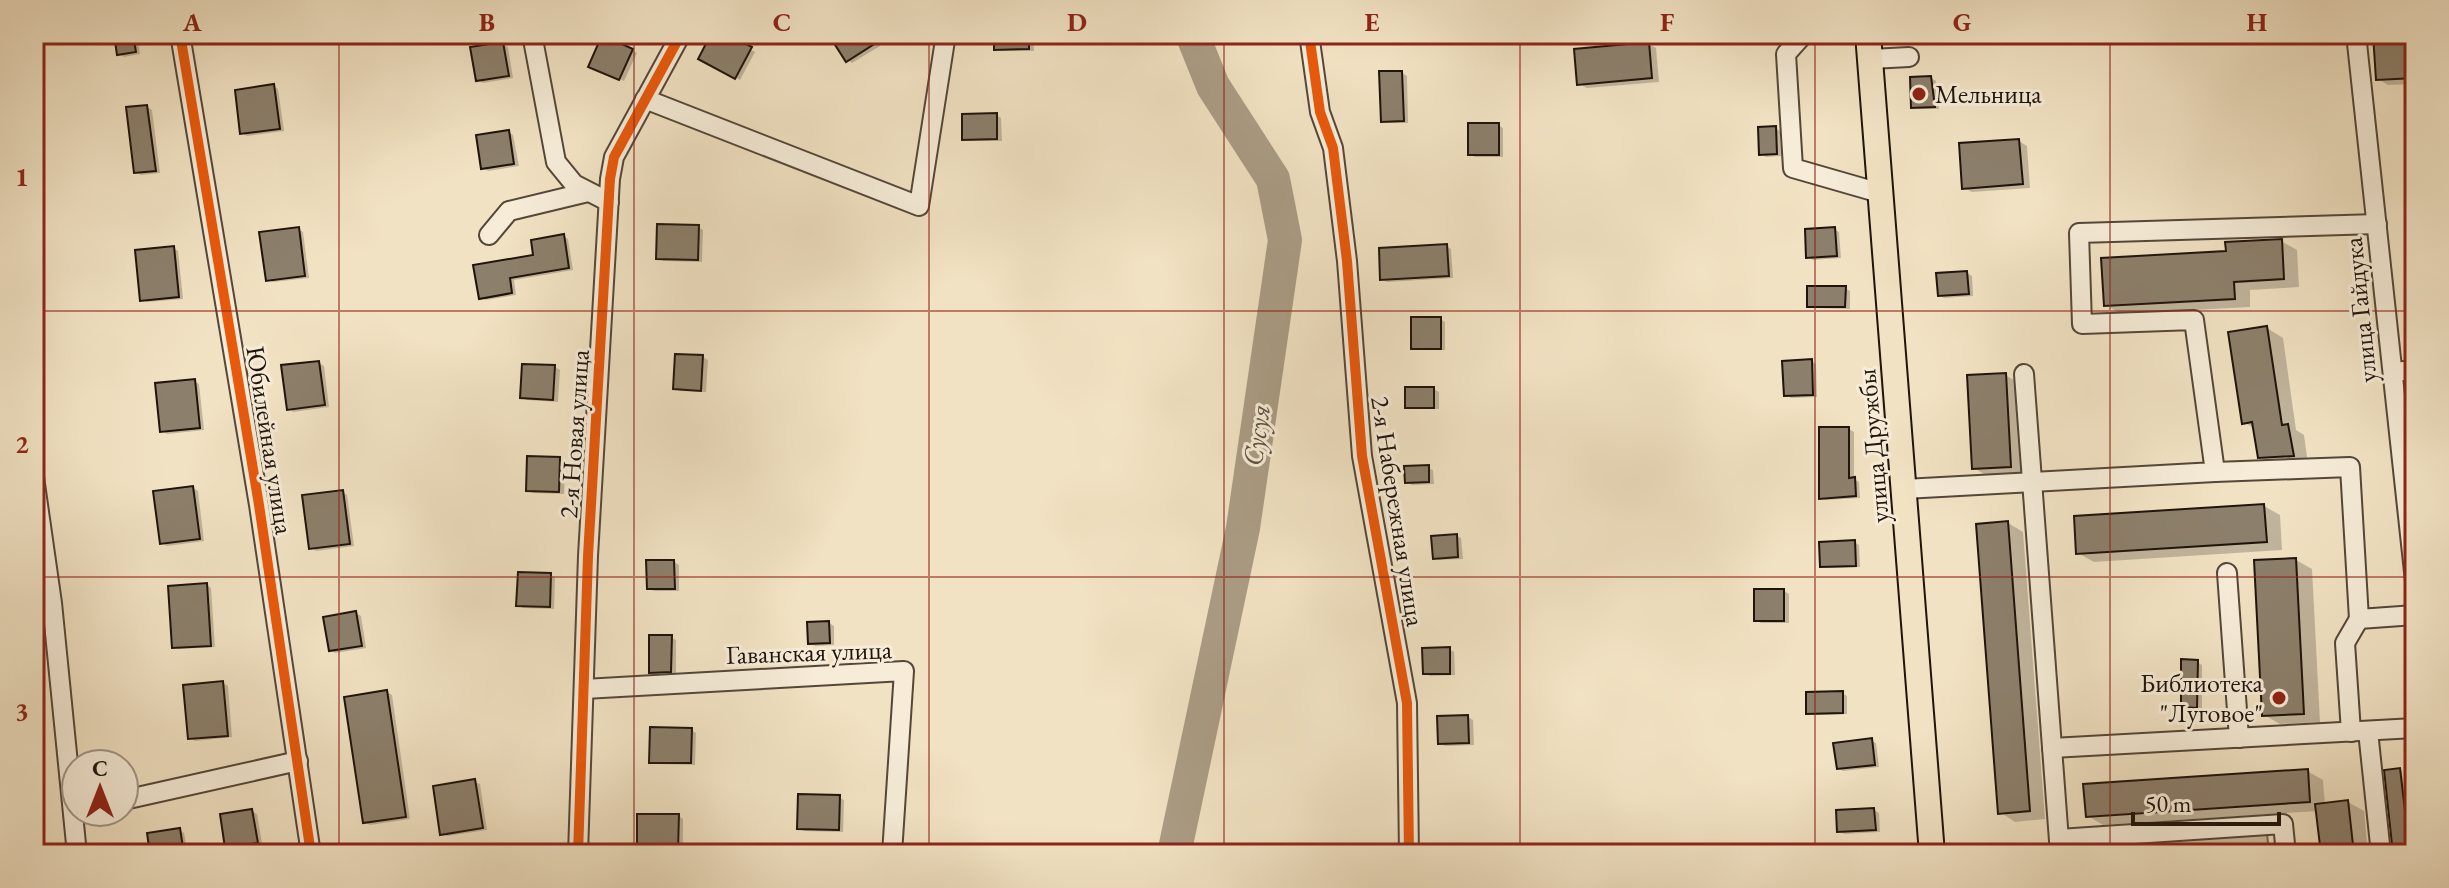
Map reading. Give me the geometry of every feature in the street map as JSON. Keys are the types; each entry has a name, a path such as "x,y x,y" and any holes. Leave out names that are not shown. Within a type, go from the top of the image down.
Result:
{"main road":[{"name":"улица Дружбы","path":"1868,34 1932,854"}],"street":[{"name":"Юбилейная улица","path":"180,34 259,505 311,854"},
{"path":"532,34 556,162 574,184 609,202"},
{"name":"2-я Новая улица","path":"578,854 588,556 614,157 681,34"},
{"path":"645,99 919,206 946,34"},
{"name":"2-я Набережная улица","path":"1309,34 1320,112 1333,148 1347,261 1362,456 1407,703 1409,854"},
{"path":"1804,34 1786,54 1793,168 1880,193"},
{"name":"улица Гайдука","path":"2356,34 2415,581"},
{"path":"1871,59 1909,57"},
{"path":"489,235 509,211 588,192"},
{"path":"2215,472 2194,320 2082,324 2079,233 2377,224"},
{"path":"2393,372 2415,370"},
{"path":"2024,374 2059,846 2283,824 2286,854"},
{"path":"1904,489 2350,467 2359,619 2345,643 2381,854"},
{"path":"34,477 52,603 67,748"},
{"path":"2227,573 2239,738"},
{"path":"2359,619 2415,615"},
{"name":"Гаванская улица","path":"584,689 904,671 892,854"},
{"path":"2052,748 2415,728"},
{"path":"140,796 298,761"},
{"path":"75,828 77,854"}],"green space":[{"path":"2267,833 2269,854 2091,854 2090,843"}],"building":[{"path":"114,34 133,34 136,52 117,55"},
{"path":"711,34 727,34 752,47 735,79 698,59"},
{"path":"842,34 890,34 846,62 832,40"},
{"path":"994,34 1029,34 1029,49 994,50"},
{"path":"2373,34 2415,34 2415,78 2376,80"},
{"path":"602,35 633,49 619,80 588,67"},
{"path":"503,42 509,76 476,81 470,47"},
{"path":"1649,42 1652,78 1577,85 1574,49"},
{"path":"1379,71 1402,71 1404,121 1381,122"},
{"path":"1931,76 1935,107 1911,108 1910,77"},
{"path":"274,84 280,129 240,134 235,90"},
{"path":"147,105 156,171 134,173 126,107"},
{"path":"997,113 997,139 962,140 962,114"},
{"path":"1468,123 1499,123 1499,155 1468,155"},
{"path":"1776,126 1777,154 1759,155 1758,127"},
{"path":"509,130 514,164 481,169 476,135"},
{"path":"2019,139 2023,184 1962,189 1959,143"},
{"path":"657,224 699,225 698,260 656,259"},
{"path":"299,227 305,276 266,281 259,232"},
{"path":"1835,227 1837,256 1806,258 1805,229"},
{"path":"564,234 569,268 510,278 512,293 479,299 473,265 533,255 531,240"},
{"path":"2282,239 2284,279 2234,282 2235,299 2104,306 2101,258 2226,251 2225,242"},
{"path":"1447,244 1449,276 1380,280 1379,248"},
{"path":"174,246 179,297 140,301 135,250"},
{"path":"1967,271 1969,294 1938,296 1936,273"},
{"path":"1807,286 1846,286 1845,307 1807,307"},
{"path":"1411,317 1441,317 1441,349 1411,349"},
{"path":"2267,326 2282,425 2288,424 2294,456 2258,458 2252,422 2242,424 2228,332"},
{"path":"675,354 703,355 701,391 673,389"},
{"path":"1812,359 1813,395 1784,396 1782,361"},
{"path":"319,361 325,405 287,410 281,365"},
{"path":"522,364 555,365 553,400 520,398"},
{"path":"2006,373 2011,467 1972,469 1967,375"},
{"path":"195,379 200,428 160,432 155,383"},
{"path":"1405,387 1434,387 1434,408 1405,408"},
{"path":"1819,427 1849,427 1849,478 1855,477 1856,496 1819,499"},
{"path":"527,456 560,457 559,492 526,491"},
{"path":"1429,465 1429,482 1405,483 1404,466"},
{"path":"193,486 200,539 160,544 153,491"},
{"path":"343,490 350,544 309,549 302,495"},
{"path":"2264,504 2267,542 2076,554 2074,516"},
{"path":"2008,521 2030,811 1998,814 1976,524"},
{"path":"1457,534 1458,557 1433,559 1431,536"},
{"path":"1855,540 1856,566 1820,567 1819,542"},
{"path":"2296,558 2304,714 2262,716 2254,560"},
{"path":"646,560 674,560 675,589 647,589"},
{"path":"518,572 551,573 550,607 516,606"},
{"path":"207,583 211,646 172,648 168,586"},
{"path":"1754,589 1784,589 1784,621 1754,621"},
{"path":"356,611 362,646 329,651 323,617"},
{"path":"829,621 830,643 808,644 807,622"},
{"path":"649,635 672,635 671,672 649,673"},
{"path":"1450,647 1450,674 1423,674 1422,648"},
{"path":"2181,659 2198,660 2197,708 2181,707"},
{"path":"223,681 228,736 188,739 183,685"},
{"path":"387,690 406,817 363,823 344,697"},
{"path":"1843,691 1843,713 1806,714 1806,692"},
{"path":"1468,715 1469,743 1438,744 1437,716"},
{"path":"650,727 692,728 691,763 649,763"},
{"path":"1872,738 1875,765 1837,769 1833,743"},
{"path":"2400,768 2410,854 2393,854 2384,770"},
{"path":"2308,769 2310,802 2086,817 2083,784"},
{"path":"475,779 483,828 440,835 433,786"},
{"path":"798,794 840,795 839,830 797,829"},
{"path":"2348,800 2354,854 2321,854 2315,804"},
{"path":"1874,808 1876,830 1837,832 1836,810"},
{"path":"252,809 258,843 225,848 220,814"},
{"path":"637,814 679,814 678,850 637,849"},
{"path":"180,828 184,854 150,854 147,833"}],"waterway":[{"name":"Сусуя","path":"1174,854 1243,528 1285,240 1273,179 1213,86 1192,34"}],"cycle path":[{"path":"180,34 259,505 311,854"},
{"path":"578,854 588,556 610,179 614,157 681,34"},
{"path":"1309,34 1320,112 1333,148 1347,261 1362,456 1407,703 1409,854"}],"place":[{"name":"Мельница","path":"1919,94"},
{"name":"Библиотека \"Луговое\"","path":"2279,698"}]}
